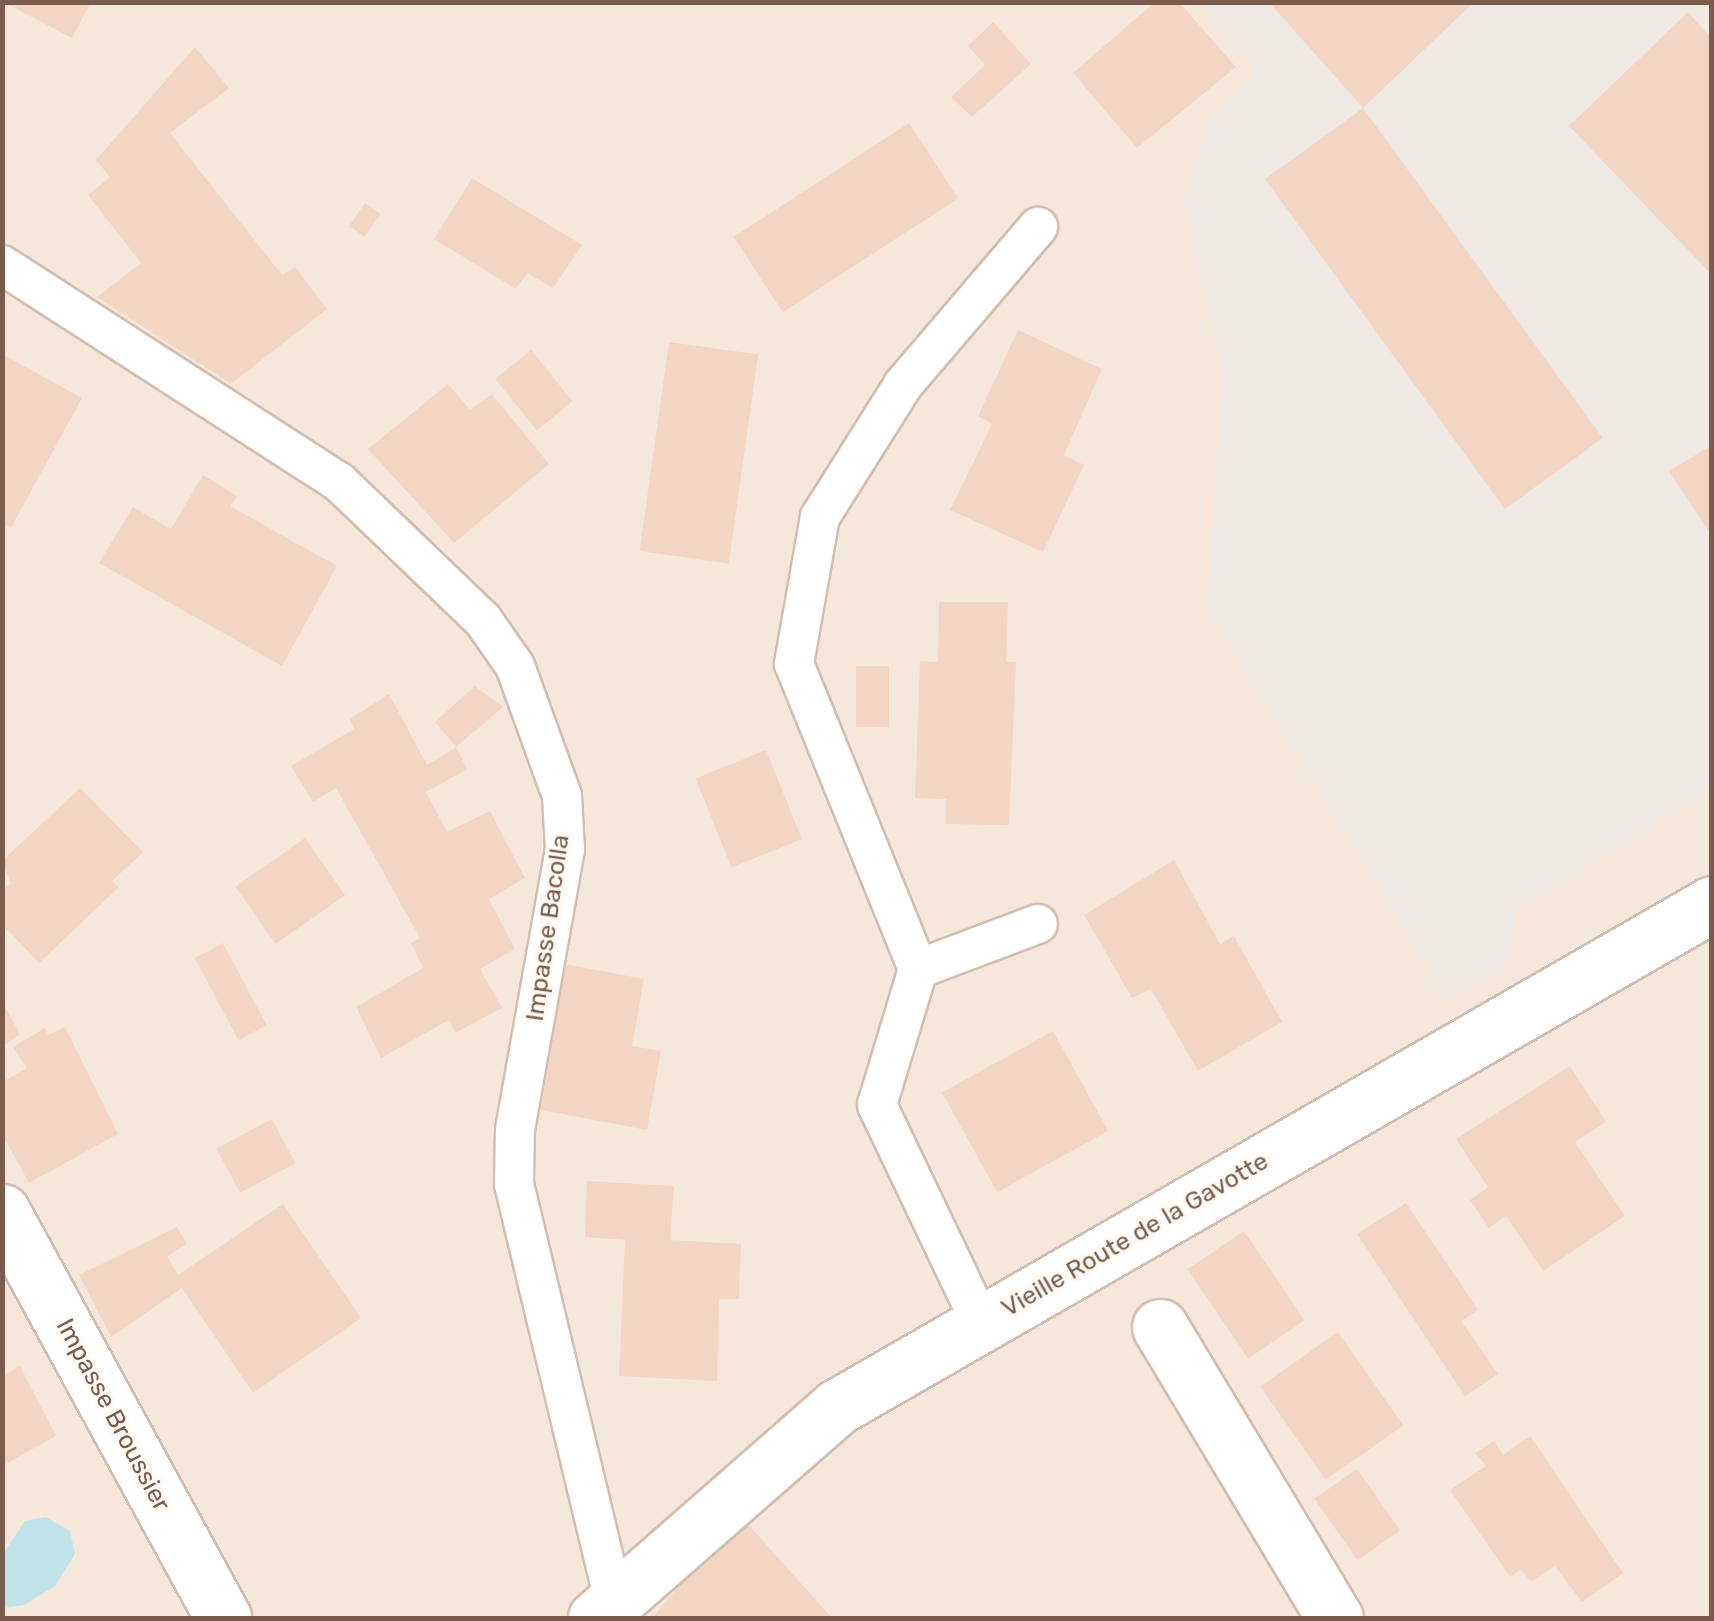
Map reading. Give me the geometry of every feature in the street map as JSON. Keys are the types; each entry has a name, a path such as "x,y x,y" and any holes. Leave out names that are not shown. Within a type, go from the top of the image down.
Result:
{"street":[{"name":"Vieille Route de la Gavotte","path":"605,1610 837,1407 1712,904"},
{"name":"Impasse Broussier","path":"2,1212 223,1618"},
{"path":"1160,1327 1335,1618"}],"lane":[{"path":"981,1323 877,1105 918,969 794,664 820,517 903,385 1038,228"},
{"name":"Impasse Bacolla","path":"2,265 338,482 483,620 515,666 562,796 565,849 515,1130 514,1184 605,1610"},
{"path":"918,969 1038,924"}],"shaded area":[{"path":"3,3 1711,3 1711,1618 3,1618"},
{"path":"1197,3 1711,3 1711,790 1516,910 1509,963 1449,1002 1207,610 1222,371 1183,203 1206,125 1253,76 1248,57"}],"water":[{"path":"46,1517 70,1531 75,1554 55,1586 24,1605 3,1608 3,1554 25,1521"}],"building":[{"path":"3,2 91,2 72,38"},
{"path":"1155,2 1179,2 1236,67 1137,148 1073,73"},
{"path":"1269,2 1474,2 1363,108"},
{"path":"1688,12 1712,39 1712,275 1569,126"},
{"path":"993,22 1031,64 972,117 951,97 985,65 968,46"},
{"path":"195,47 229,88 170,133 282,275 295,267 327,309 231,384 97,297 141,263 88,195 110,177 96,160"},
{"path":"1363,108 1603,438 1505,509 1265,179"},
{"path":"909,123 958,198 783,312 734,237"},
{"path":"472,178 582,245 553,288 527,273 516,289 434,239"},
{"path":"365,203 381,214 365,237 349,226"},
{"path":"1018,330 1102,369 1064,455 1084,465 1043,552 950,510 992,424 978,416"},
{"path":"669,342 758,355 729,563 640,551"},
{"path":"531,350 573,401 537,430 495,379"},
{"path":"2,354 82,398 11,528 2,523"},
{"path":"448,384 470,410 492,394 549,464 454,543 368,449"},
{"path":"1712,445 1712,536 1669,471"},
{"path":"203,475 237,496 230,506 337,566 282,666 99,563 133,507 171,529"},
{"path":"939,602 1008,602 1006,662 1016,662 1009,825 946,824 946,799 915,798 920,661 938,662"},
{"path":"856,666 889,666 889,727 856,727"},
{"path":"475,686 503,707 456,747 435,722"},
{"path":"389,694 427,765 456,747 467,769 426,792 447,832 490,811 525,878 489,899 515,949 480,969 502,1008 455,1033 449,1020 381,1058 356,1007 423,968 411,943 420,938 336,788 313,802 291,766 354,729 350,719"},
{"path":"766,750 802,839 731,867 696,778"},
{"path":"80,788 143,852 112,881 119,887 39,963 2,924 2,891 11,883 2,861"},
{"path":"305,838 345,895 276,944 235,887"},
{"path":"1174,860 1220,944 1234,936 1282,1022 1198,1071 1151,989 1132,998 1084,915"},
{"path":"223,943 267,1025 238,1040 195,958"},
{"path":"565,964 644,979 632,1046 661,1051 647,1130 541,1110"},
{"path":"2,1001 20,1034 2,1047"},
{"path":"65,1027 118,1134 29,1183 2,1134 2,1082 27,1068 13,1047 45,1028 48,1035"},
{"path":"1053,1031 1108,1131 997,1192 942,1093"},
{"path":"1570,1066 1606,1122 1575,1142 1625,1216 1543,1271 1506,1216 1489,1228 1470,1200 1488,1187 1456,1139"},
{"path":"272,1119 295,1163 240,1193 216,1149"},
{"path":"587,1181 674,1186 670,1240 741,1244 739,1299 719,1299 717,1381 619,1376 625,1240 585,1237"},
{"path":"1406,1203 1478,1310 1461,1321 1498,1374 1465,1396 1357,1234"},
{"path":"283,1204 361,1318 253,1393 182,1288 111,1337 79,1275 177,1227 187,1244 167,1256 178,1275"},
{"path":"1244,1231 1304,1321 1248,1359 1188,1269"},
{"path":"1338,1332 1403,1425 1326,1480 1260,1386"},
{"path":"20,1366 56,1436 2,1466 2,1376"},
{"path":"1530,1436 1623,1573 1582,1602 1555,1566 1531,1582 1521,1569 1510,1577 1450,1490 1486,1466 1475,1453 1494,1441 1503,1455"},
{"path":"1357,1469 1400,1530 1357,1560 1314,1499"},
{"path":"748,1524 832,1618 652,1618 702,1559"}]}
